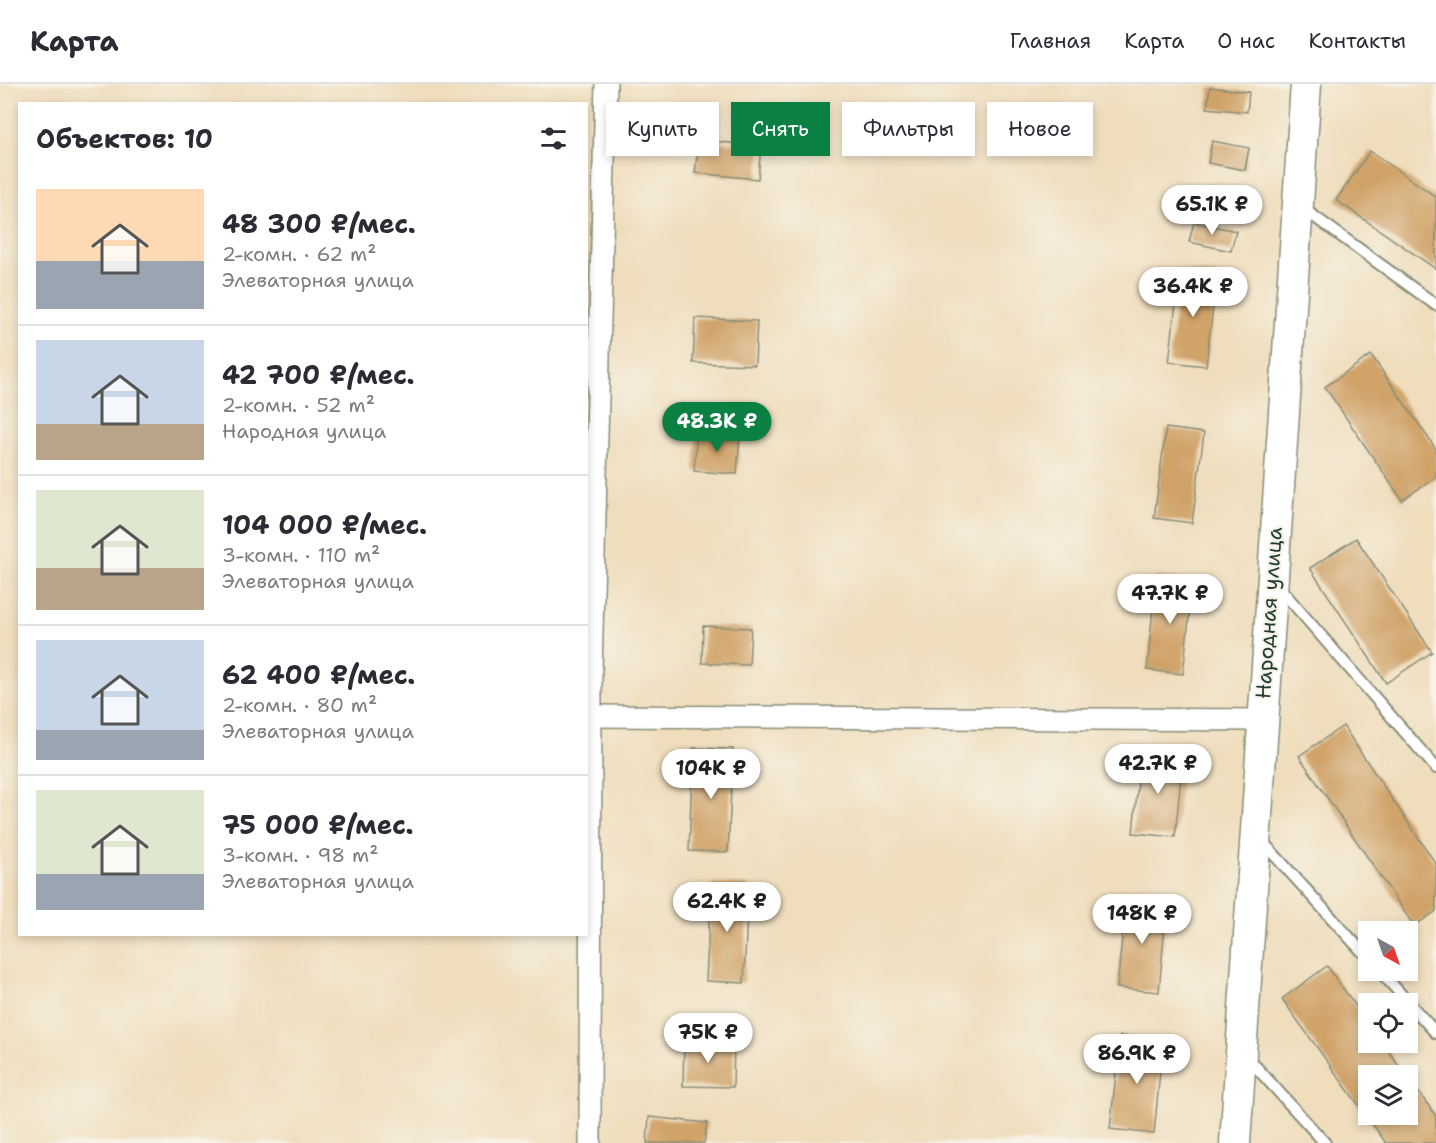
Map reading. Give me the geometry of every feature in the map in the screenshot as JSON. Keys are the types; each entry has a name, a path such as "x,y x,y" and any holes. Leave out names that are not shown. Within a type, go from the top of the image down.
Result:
{"main road":[{"name":"Народная улица","path":"1235,1143 1271,579 1306,84"}],"street":[{"path":"590,1143 591,716 606,84"},
{"path":"591,716 1262,720"}],"lane":[{"path":"1299,205 1436,305"},
{"path":"1271,579 1436,768"},
{"path":"1255,833 1358,947"},
{"path":"1389,981 1436,1034"},
{"path":"1241,1051 1325,1143"}],"building":[{"path":"1210,87 1249,92 1247,112 1207,108"},
{"path":"1212,141 1249,148 1245,170 1208,163"},
{"path":"719,142 731,143 731,156 760,156 758,179 695,173 697,156 719,156"},
{"path":"1370,151 1436,197 1436,269 1336,200"},
{"path":"1209,186 1235,190 1234,204 1207,201"},
{"path":"1194,222 1236,231 1231,251 1189,242"},
{"path":"1180,270 1217,274 1206,366 1169,362"},
{"path":"695,318 757,321 755,365 693,363"},
{"path":"1371,355 1436,449 1436,477 1402,500 1325,387"},
{"path":"1166,428 1204,433 1192,523 1154,518"},
{"path":"697,432 740,435 737,474 694,471"},
{"path":"1356,538 1432,652 1386,683 1310,568"},
{"path":"1156,577 1193,581 1183,674 1147,670"},
{"path":"703,626 751,628 749,665 702,663"},
{"path":"1343,726 1436,864 1436,911 1418,923 1418,921 1411,921 1299,756"},
{"path":"693,748 733,749 728,852 689,851"},
{"path":"1141,752 1183,757 1175,837 1133,833"},
{"path":"711,884 748,885 744,983 706,981"},
{"path":"1126,898 1167,901 1159,992 1117,988"},
{"path":"1327,966 1358,1009 1358,1053 1390,1053 1398,1065 1358,1065 1358,1104 1282,999"},
{"path":"1120,1036 1163,1040 1154,1134 1110,1129"},
{"path":"684,1041 734,1042 733,1087 683,1086"},
{"path":"1418,1091 1436,1116 1436,1143 1386,1143 1373,1125 1418,1125"},
{"path":"649,1117 707,1123 704,1143 647,1143"}]}
